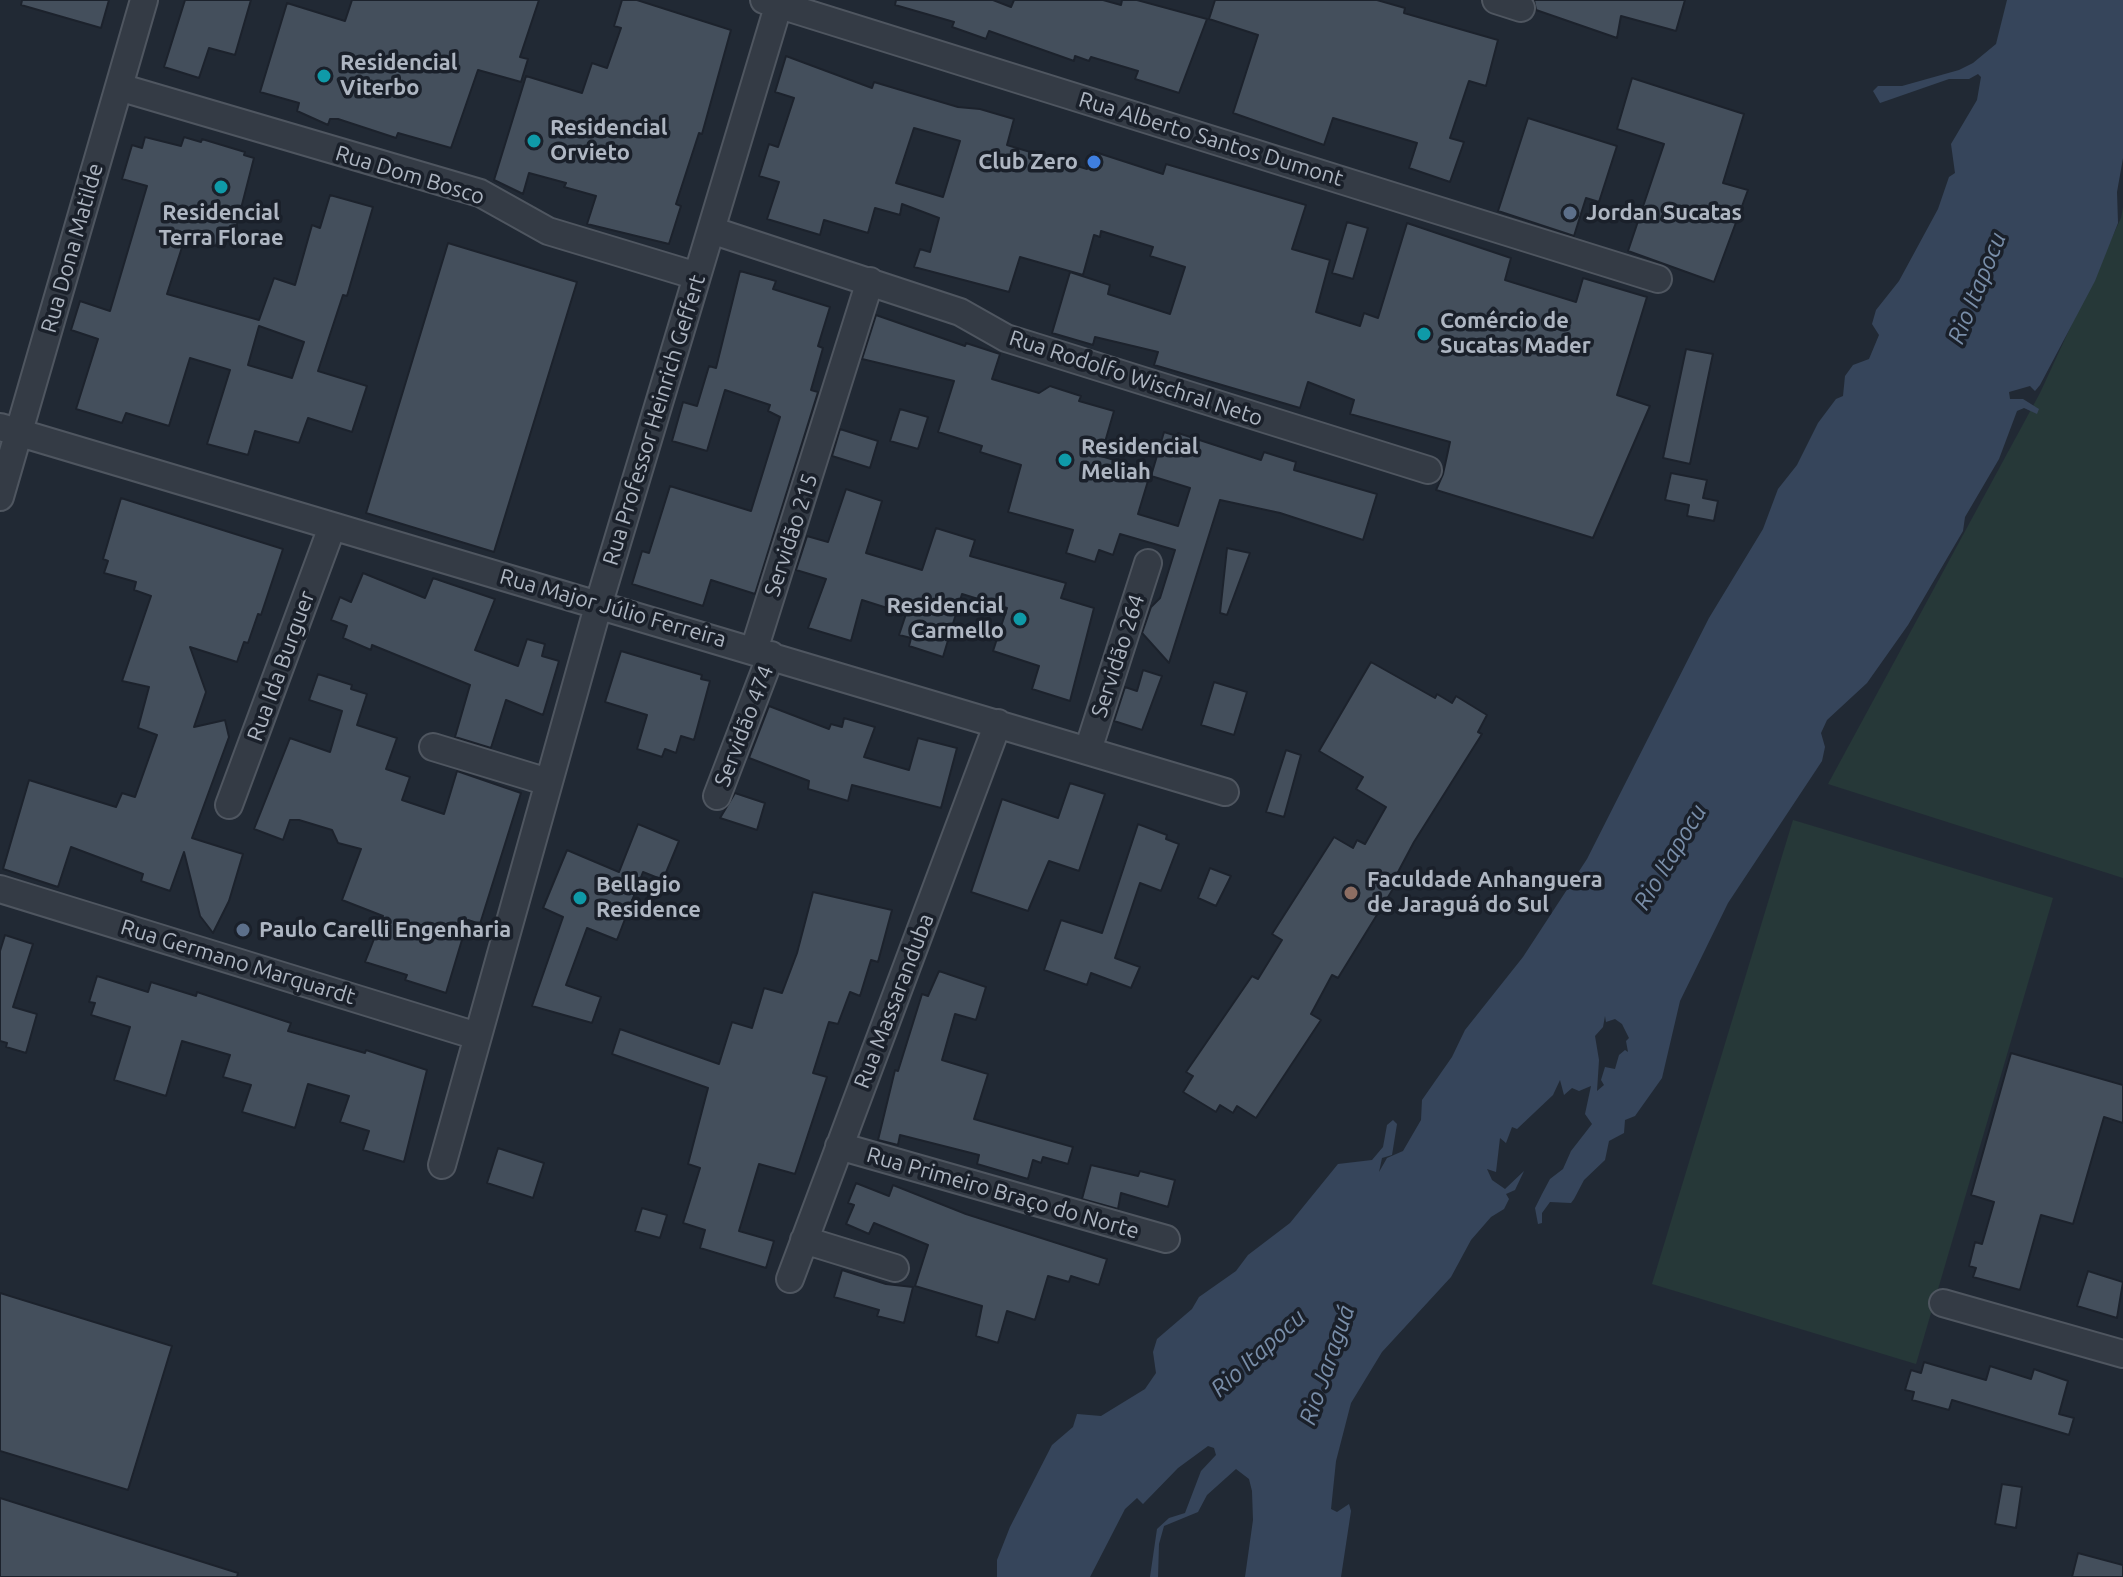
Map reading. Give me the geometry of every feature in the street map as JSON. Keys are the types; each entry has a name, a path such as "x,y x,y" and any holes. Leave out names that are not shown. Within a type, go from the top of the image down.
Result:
{"street":[{"name":"Rua Dona Matilde","path":"0,497 9,430 144,0"},
{"path":"1496,0 1521,8"},
{"name":"Rua Professor Heinrich Geffert","path":"442,1165 599,603 711,230 774,2"},
{"name":"Rua Alberto Santos Dumont","path":"774,2 1658,279"},
{"name":"Rua Dom Bosco","path":"119,87 480,193 548,231 697,276"},
{"name":"Rua Rodolfo Wischral Neto","path":"711,230 960,312 1006,338 1428,470"},
{"name":"Servidão 215","path":"763,652 827,420 870,281"},
{"name":"Rua Major Júlio Ferreira","path":"9,430 599,603 1225,792"},
{"name":"Rua Ida Burguer","path":"229,805 332,527"},
{"name":"Servidão 264","path":"1088,750 1148,563"},
{"name":"Servidão 474","path":"717,796 763,652"},
{"name":"Rua Massaranduba","path":"790,1279 998,723"},
{"path":"433,747 548,782"},
{"name":"Rua Germano Marquardt","path":"0,889 477,1036"},
{"name":"Rua Primeiro Braço do Norte","path":"839,1146 1166,1239"},
{"path":"804,1240 895,1268"},
{"path":"1943,1303 2123,1354"}],"shaded area":[{"path":"2123,207 2123,878 1828,784 2040,393 2121,218"},
{"path":"1793,820 2053,898 1916,1364 1652,1284"}],"water":[{"path":"2007,0 2123,0 2123,158 2117,192 2118,223 2095,281 2040,385 2035,391 2030,386 2009,392 2010,399 2023,399 2039,409 2037,414 2024,408 2017,411 1999,459 1965,517 1963,531 1908,625 1867,683 1827,720 1821,733 1825,747 1822,761 1728,903 1680,1001 1662,1078 1635,1116 1625,1120 1624,1133 1609,1141 1605,1160 1584,1180 1571,1203 1550,1202 1542,1213 1542,1223 1538,1224 1535,1208 1550,1179 1563,1169 1571,1151 1592,1124 1585,1114 1591,1086 1579,1091 1572,1088 1564,1095 1560,1080 1553,1095 1517,1129 1512,1127 1506,1143 1500,1138 1496,1172 1487,1169 1492,1180 1505,1189 1524,1171 1515,1190 1506,1194 1509,1199 1504,1209 1491,1217 1471,1240 1451,1277 1382,1352 1351,1403 1336,1461 1331,1509 1337,1512 1349,1504 1351,1511 1341,1577 1245,1577 1253,1520 1252,1491 1249,1479 1236,1469 1207,1495 1198,1512 1164,1526 1159,1544 1158,1577 1150,1577 1157,1529 1169,1518 1185,1513 1201,1471 1216,1455 1214,1448 1208,1446 1178,1468 1143,1504 1137,1498 1125,1509 1090,1577 997,1577 997,1560 1010,1527 1052,1445 1073,1427 1077,1414 1101,1416 1145,1389 1156,1373 1153,1352 1157,1339 1192,1309 1199,1297 1236,1271 1248,1255 1290,1223 1338,1164 1372,1160 1383,1147 1387,1125 1393,1120 1397,1124 1392,1155 1382,1158 1379,1172 1387,1158 1403,1151 1421,1120 1422,1100 1452,1057 1465,1030 1523,957 1587,859 1709,618 1763,529 1778,489 1797,465 1818,423 1836,399 1843,396 1845,376 1853,365 1869,359 1879,335 1872,324 1876,310 1899,281 1938,209 1949,177 1955,173 1951,144 1977,100 1981,77 1978,74 1969,79 1949,79 1880,103 1873,91 1878,86 1902,86 1959,70 1996,44","holes":["1605,1016 1606,1022 1615,1019 1622,1024 1629,1038 1626,1041 1628,1052 1625,1050 1619,1055 1615,1069 1605,1067 1601,1080 1604,1085 1597,1091 1599,1060 1595,1036 1603,1027"]}],"building":[{"path":"22,0 109,0 101,28 21,5"},
{"path":"185,0 251,0 235,55 209,48 199,78 164,67"},
{"path":"352,0 539,0 520,57 528,59 521,82 478,70 451,148 398,133 396,138 338,119 330,119 328,125 297,111 299,103 260,92 287,3 345,21"},
{"path":"622,0 637,0 731,30 702,134 699,133 676,204 681,206 669,244 587,224 596,196 564,187 566,183 529,173 523,194 494,180 526,76 582,93 592,63 607,68 621,28 614,26"},
{"path":"896,0 993,0 1011,7 1014,0 1103,0 1121,5 1122,0 1137,0 1207,19 1179,93 1135,79 1138,71 1091,57 1089,61 1075,56 1074,61 989,31 986,39 952,27 954,22 895,5"},
{"path":"1215,0 1377,0 1405,8 1404,13 1498,40 1486,86 1469,81 1450,138 1464,142 1450,182 1409,168 1417,143 1333,118 1324,145 1233,113 1258,35 1209,19"},
{"path":"1534,0 1685,0 1676,31 1621,16 1617,38 1536,10"},
{"path":"786,56 872,88 874,82 958,107 980,109 1014,119 1007,145 1087,169 1092,151 1163,174 1166,164 1306,205 1292,249 1330,260 1316,312 1360,326 1364,313 1378,318 1407,223 1511,258 1505,280 1576,302 1583,278 1647,297 1617,395 1650,406 1593,538 1436,490 1450,442 1350,414 1354,400 1308,382 1300,408 1154,365 1158,352 1095,337 1093,345 1052,333 1070,272 1110,285 1108,294 1170,314 1185,267 1150,256 1153,247 1101,231 1100,237 1094,235 1083,275 1020,257 1009,292 914,267 920,249 930,252 939,218 902,204 900,215 875,208 868,233 824,220 820,235 767,219 779,182 759,176 769,144 778,147 794,98 775,92","holes":["914,128 960,141 943,197 896,183"]},
{"path":"1632,78 1744,114 1723,183 1748,190 1714,282 1628,251 1664,144 1617,129"},
{"path":"1528,118 1617,146 1599,202 1586,198 1574,236 1498,211"},
{"path":"145,137 181,146 184,137 201,142 202,139 245,152 244,155 254,158 236,228 231,226 226,244 217,242 216,246 185,238 167,294 259,320 274,278 295,285 312,225 320,228 330,195 373,207 347,296 343,295 318,371 367,386 352,432 308,418 299,443 255,431 248,455 207,444 230,370 190,358 169,426 126,413 122,423 76,409 98,339 71,330 80,301 110,311 147,186 122,179 132,145 142,148","holes":["259,326 304,342 292,378 248,365"]},
{"path":"1347,222 1368,228 1353,279 1332,273"},
{"path":"448,243 577,282 494,552 366,513"},
{"path":"740,271 776,281 773,289 830,307 818,346 823,348 811,390 818,392 755,594 711,580 703,606 632,584 642,551 649,553 670,486 751,511 780,417 768,411 770,405 725,390 707,451 672,441 683,402 697,406 709,366 716,368"},
{"path":"876,315 965,346 966,343 1000,354 992,379 1039,393 1050,386 1081,396 1079,401 1114,411 1101,456 1151,471 1138,514 1178,526 1190,488 1151,476 1164,432 1177,436 1178,433 1261,460 1264,452 1296,462 1294,470 1377,494 1363,540 1280,513 1220,500 1169,663 1142,633 1151,607 1160,598 1175,550 1120,534 1113,555 1099,550 1095,562 1066,553 1073,530 1008,512 1021,465 980,452 982,446 938,432 954,381 862,359"},
{"path":"1686,349 1713,354 1690,464 1663,458"},
{"path":"900,409 928,417 918,449 890,441"},
{"path":"840,429 878,441 870,468 832,456"},
{"path":"1671,473 1707,480 1703,498 1718,501 1714,521 1687,516 1689,505 1665,500"},
{"path":"846,489 882,501 866,553 922,570 936,528 975,540 970,556 1066,583 1061,598 1094,608 1070,701 1032,689 1039,666 993,651 1007,608 962,594 943,657 909,646 911,638 899,635 906,614 862,600 851,641 808,628 826,579 796,570 807,536 828,542"},
{"path":"121,498 283,549 261,615 258,614 248,643 244,642 237,662 190,647 206,692 194,727 225,720 229,737 192,838 243,854 229,901 213,933 200,916 184,852 170,891 141,881 143,874 71,847 58,887 3,869 29,780 116,807 122,793 135,797 157,735 138,728 149,687 122,681 151,596 134,590 136,582 104,573 108,561 103,559"},
{"path":"1227,548 1250,553 1227,615 1220,613"},
{"path":"363,573 425,598 433,578 495,599 475,650 518,666 527,639 545,644 542,656 559,661 543,715 506,700 491,748 455,737 470,685 372,645 371,650 343,638 347,626 331,620 340,597 351,602"},
{"path":"621,651 702,675 701,679 710,681 694,740 681,736 676,753 665,749 662,757 637,749 647,715 605,702"},
{"path":"1371,662 1435,698 1437,694 1452,703 1456,696 1487,715 1478,732 1482,734 1414,842 1397,874 1401,876 1338,978 1332,975 1311,1014 1321,1020 1256,1118 1237,1106 1233,1113 1220,1105 1216,1112 1183,1092 1193,1076 1186,1072 1252,976 1258,979 1282,940 1272,934 1334,837 1353,848 1357,840 1365,844 1386,807 1356,789 1363,777 1319,751"},
{"path":"1143,670 1162,676 1142,730 1114,721 1125,687 1137,691"},
{"path":"318,674 352,685 351,689 367,694 357,725 397,738 386,769 410,777 402,800 444,814 457,771 521,793 480,924 468,920 446,993 405,980 407,975 365,962 383,916 342,900 361,849 338,843 332,830 299,820 290,820 283,840 254,829 290,738 330,752 342,711 309,700"},
{"path":"1214,682 1247,692 1234,735 1201,725"},
{"path":"769,706 829,729 831,724 842,727 844,718 875,727 864,757 909,770 918,738 957,748 941,808 852,785 848,801 808,789 809,781 749,758"},
{"path":"1286,750 1301,755 1284,817 1266,812"},
{"path":"1070,783 1105,794 1079,871 1049,861 1028,911 971,892 1002,799 1058,818"},
{"path":"735,793 765,803 757,830 720,818"},
{"path":"638,824 679,841 663,880 643,872 617,940 587,928 566,985 601,997 592,1023 532,1006 563,917 543,908 567,850 619,872"},
{"path":"1138,824 1167,835 1166,839 1179,844 1161,891 1140,883 1115,958 1140,967 1131,988 1091,973 1087,985 1044,970 1061,920 1102,933"},
{"path":"1210,868 1231,876 1216,906 1198,898"},
{"path":"813,892 892,910 878,962 871,960 860,996 850,992 838,1024 829,1022 813,1073 827,1077 795,1174 759,1164 739,1231 774,1241 766,1268 700,1248 705,1230 683,1223 700,1168 688,1164 708,1088 612,1054 620,1029 719,1064 732,1022 752,1028 764,988 782,993 797,953"},
{"path":"5,935 33,944 13,1007 37,1014 26,1053 6,1047 7,1043 0,1041 0,951"},
{"path":"939,971 986,987 976,1020 955,1014 942,1060 988,1074 974,1119 1073,1147 1068,1164 1043,1157 1041,1163 1033,1160 1028,1179 977,1164 979,1155 900,1135 898,1145 878,1140 895,1070 898,1071 922,994 928,996"},
{"path":"97,976 148,992 151,982 196,996 197,992 291,1023 288,1031 365,1053 366,1050 427,1070 404,1162 363,1150 369,1131 340,1122 349,1096 308,1084 295,1128 242,1112 251,1085 223,1077 230,1055 182,1041 166,1096 114,1080 130,1027 91,1015 95,1003 89,1002"},
{"path":"2011,1053 2123,1085 2123,1123 2104,1117 2073,1224 2041,1215 2020,1290 1973,1277 1976,1268 1969,1266 1975,1242 1982,1244 1994,1202 1971,1195"},
{"path":"498,1148 544,1163 533,1198 487,1183"},
{"path":"1091,1165 1138,1176 1140,1171 1175,1180 1168,1207 1121,1193 1118,1209 1082,1199"},
{"path":"856,1183 889,1196 893,1185 966,1214 1107,1259 1099,1285 1071,1276 1069,1282 1048,1276 1035,1320 1007,1311 998,1343 976,1336 982,1306 915,1286 928,1245 874,1223 869,1234 846,1224 854,1205 848,1203"},
{"path":"642,1208 667,1215 660,1238 635,1231"},
{"path":"842,1270 886,1284 913,1287 904,1323 877,1316 879,1310 834,1297"},
{"path":"2088,1271 2123,1282 2117,1318 2077,1306"},
{"path":"0,1293 172,1346 128,1490 0,1451"},
{"path":"1924,1362 1986,1380 1990,1366 2031,1379 2034,1369 2068,1381 2059,1414 2074,1418 2069,1435 1952,1400 1949,1410 1912,1400 1914,1392 1905,1390 1911,1370 1921,1373"},
{"path":"2002,1484 2022,1487 2016,1528 1995,1524"},
{"path":"0,1498 238,1573 237,1577 0,1577"},
{"path":"2078,1553 2123,1565 2123,1577 2072,1577"}],"place":[{"name":"Residencial Viterbo","path":"324,76"},
{"name":"Residencial Orvieto","path":"534,141"},
{"name":"Club Zero","path":"1094,162"},
{"name":"Residencial Terra Florae","path":"221,187"},
{"name":"Jordan Sucatas","path":"1570,213"},
{"name":"Comércio de Sucatas Mader","path":"1424,334"},
{"name":"Residencial Meliah","path":"1065,460"},
{"name":"Residencial Carmello","path":"1020,619"},
{"name":"Faculdade Anhanguera de Jaraguá do Sul","path":"1351,893"},
{"name":"Bellagio Residence","path":"580,898"},
{"name":"Paulo Carelli Engenharia","path":"243,930"}],"water label":[{"name":"Rio Itapocu","path":"1977,288"},
{"name":"Rio Itapocu","path":"1670,857"},
{"name":"Rio Itapocu","path":"1258,1353"},
{"name":"Rio Jaraguá","path":"1327,1365"}]}
